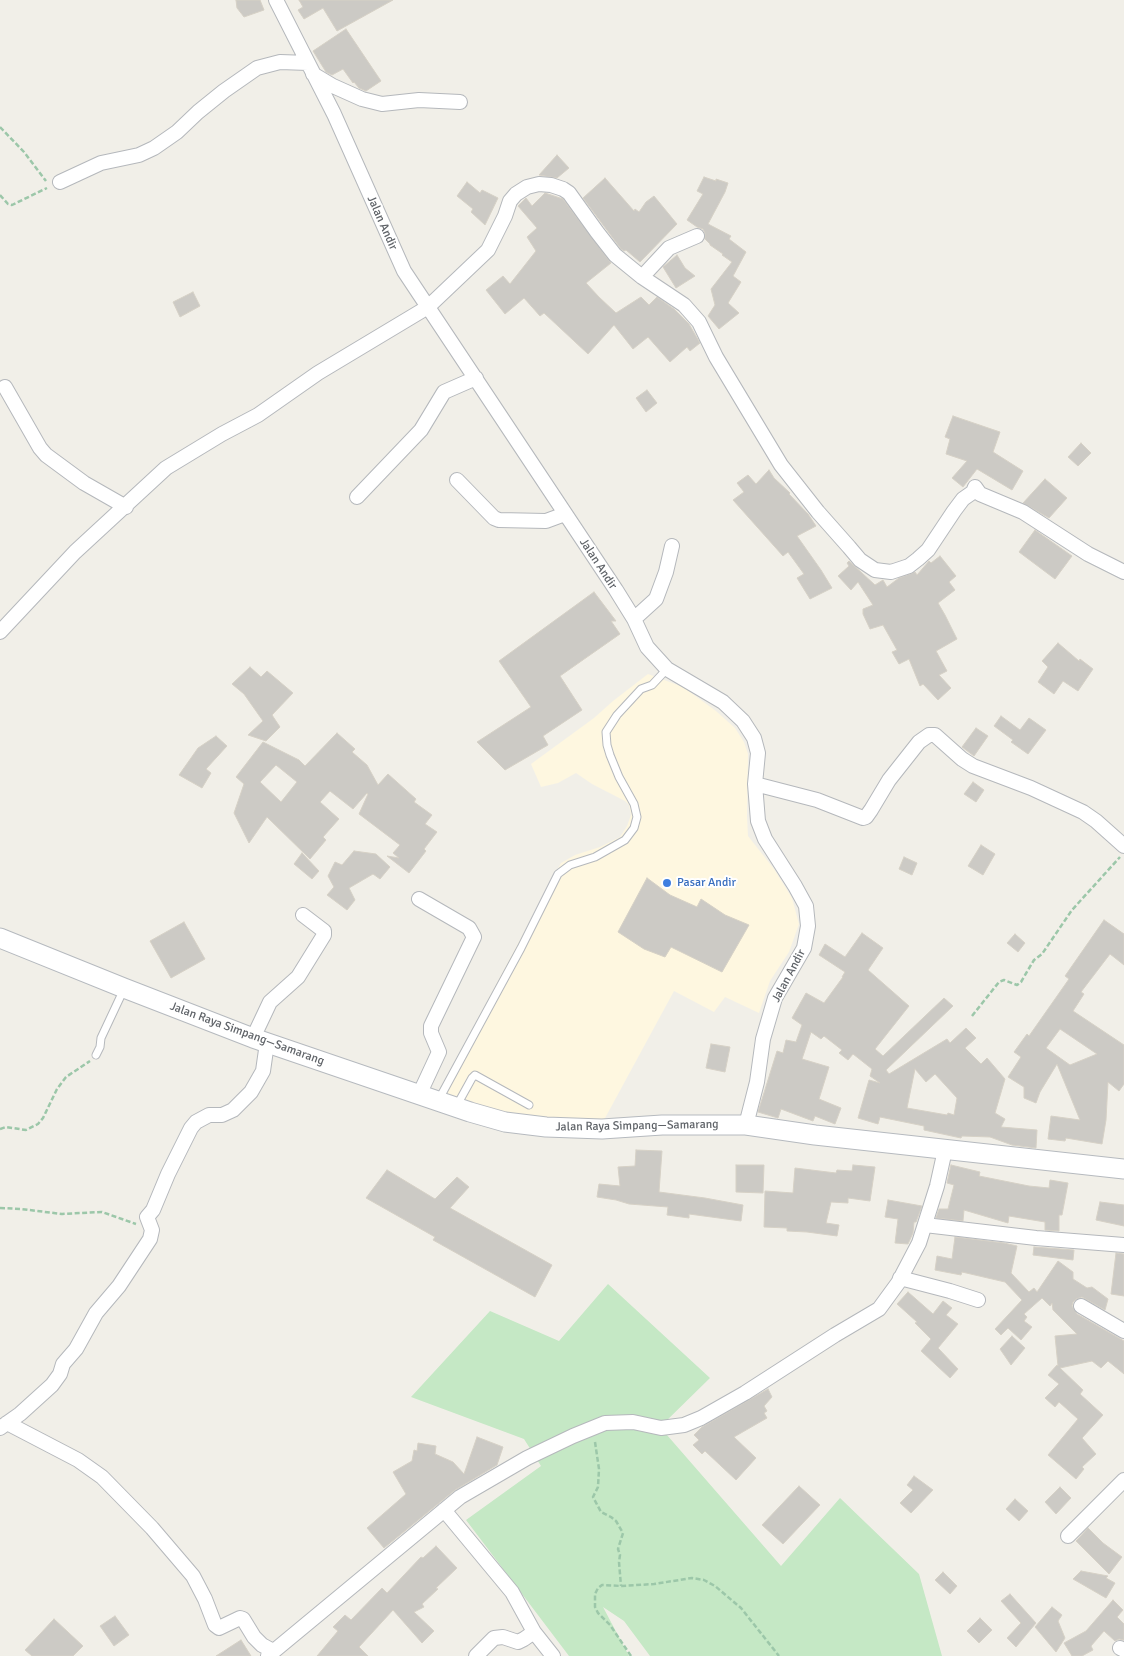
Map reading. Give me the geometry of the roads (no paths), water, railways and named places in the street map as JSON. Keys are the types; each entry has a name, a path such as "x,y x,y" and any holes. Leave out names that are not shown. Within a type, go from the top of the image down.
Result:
{"main road":[{"name":"Jalan Raya Simpang—Samarang","path":"0,938 260,1040 456,1108 505,1122 546,1127 602,1129 662,1126 746,1126 1124,1169"}],"street":[{"name":"Jalan Andir","path":"276,0 334,114 404,271 634,619 647,647 667,669 723,702 743,721 754,738 758,753 755,784 758,821 765,839 806,906 808,926 804,948 775,998 763,1039 757,1082 746,1126"},
{"path":"60,182 101,163 139,155 154,148 177,132 224,91 257,68 280,62 310,69 332,86 362,100 382,104 419,100 460,102"},
{"path":"0,632 75,552 126,507 166,468 222,434 258,415 318,373 428,307 488,250 505,216 510,201 516,194 527,187 539,184 551,185 569,193 596,232 616,255 642,277 684,305 698,322 716,357 782,465 818,512 849,548 860,560 875,570 891,572 910,566 928,550 954,511 963,499 973,492 975,487 980,494 1023,512 1088,554 1124,572"},
{"path":"642,277 669,248 697,236"},
{"path":"357,497 421,430 444,392 476,378"},
{"path":"4,387 46,455 84,483 126,507"},
{"path":"458,480 494,518 499,520 546,521 565,514"},
{"path":"634,619 656,599 666,572 672,546"},
{"path":"755,784 817,800 863,818 866,817 889,780 919,742 928,735 935,735 962,759 973,766 1031,788 1083,812 1124,846"},
{"path":"419,899 469,928 474,941 431,1026 431,1033 439,1052 419,1095"},
{"path":"303,915 324,930 324,935 298,977 270,1002 260,1040 263,1071 251,1092 233,1110 222,1115 209,1115 196,1122 191,1128 168,1174 153,1210 147,1217 152,1230 150,1239 119,1286 96,1313 76,1349 64,1364 52,1385 4,1426 78,1460 102,1478 152,1528 193,1576 205,1599 215,1625 219,1628 240,1618 244,1619 254,1637 270,1654 460,1497 527,1458 605,1423 633,1422 662,1428 684,1425 701,1418 745,1393 879,1309 900,1278 919,1243 937,1186 945,1150"},
{"path":"925,1224 1036,1238 1124,1245"},
{"path":"900,1278 978,1300"},
{"path":"1080,1306 1124,1330"},
{"path":"1068,1536 1124,1480"},
{"path":"444,1510 512,1592 534,1632 553,1656"},
{"path":"476,1656 494,1638 503,1637 518,1642 534,1632"}],"lane":[{"path":"438,1101 521,948 558,874 570,866 595,857 625,840 634,828 637,817 634,804 619,777 610,755 606,732 617,715 641,689 652,685 667,669"},
{"path":"96,1055 100,1047 101,1038 124,988"},
{"path":"456,1108 475,1075 529,1105"}],"place":[{"name":"Pasar Andir","path":"667,883"}]}
